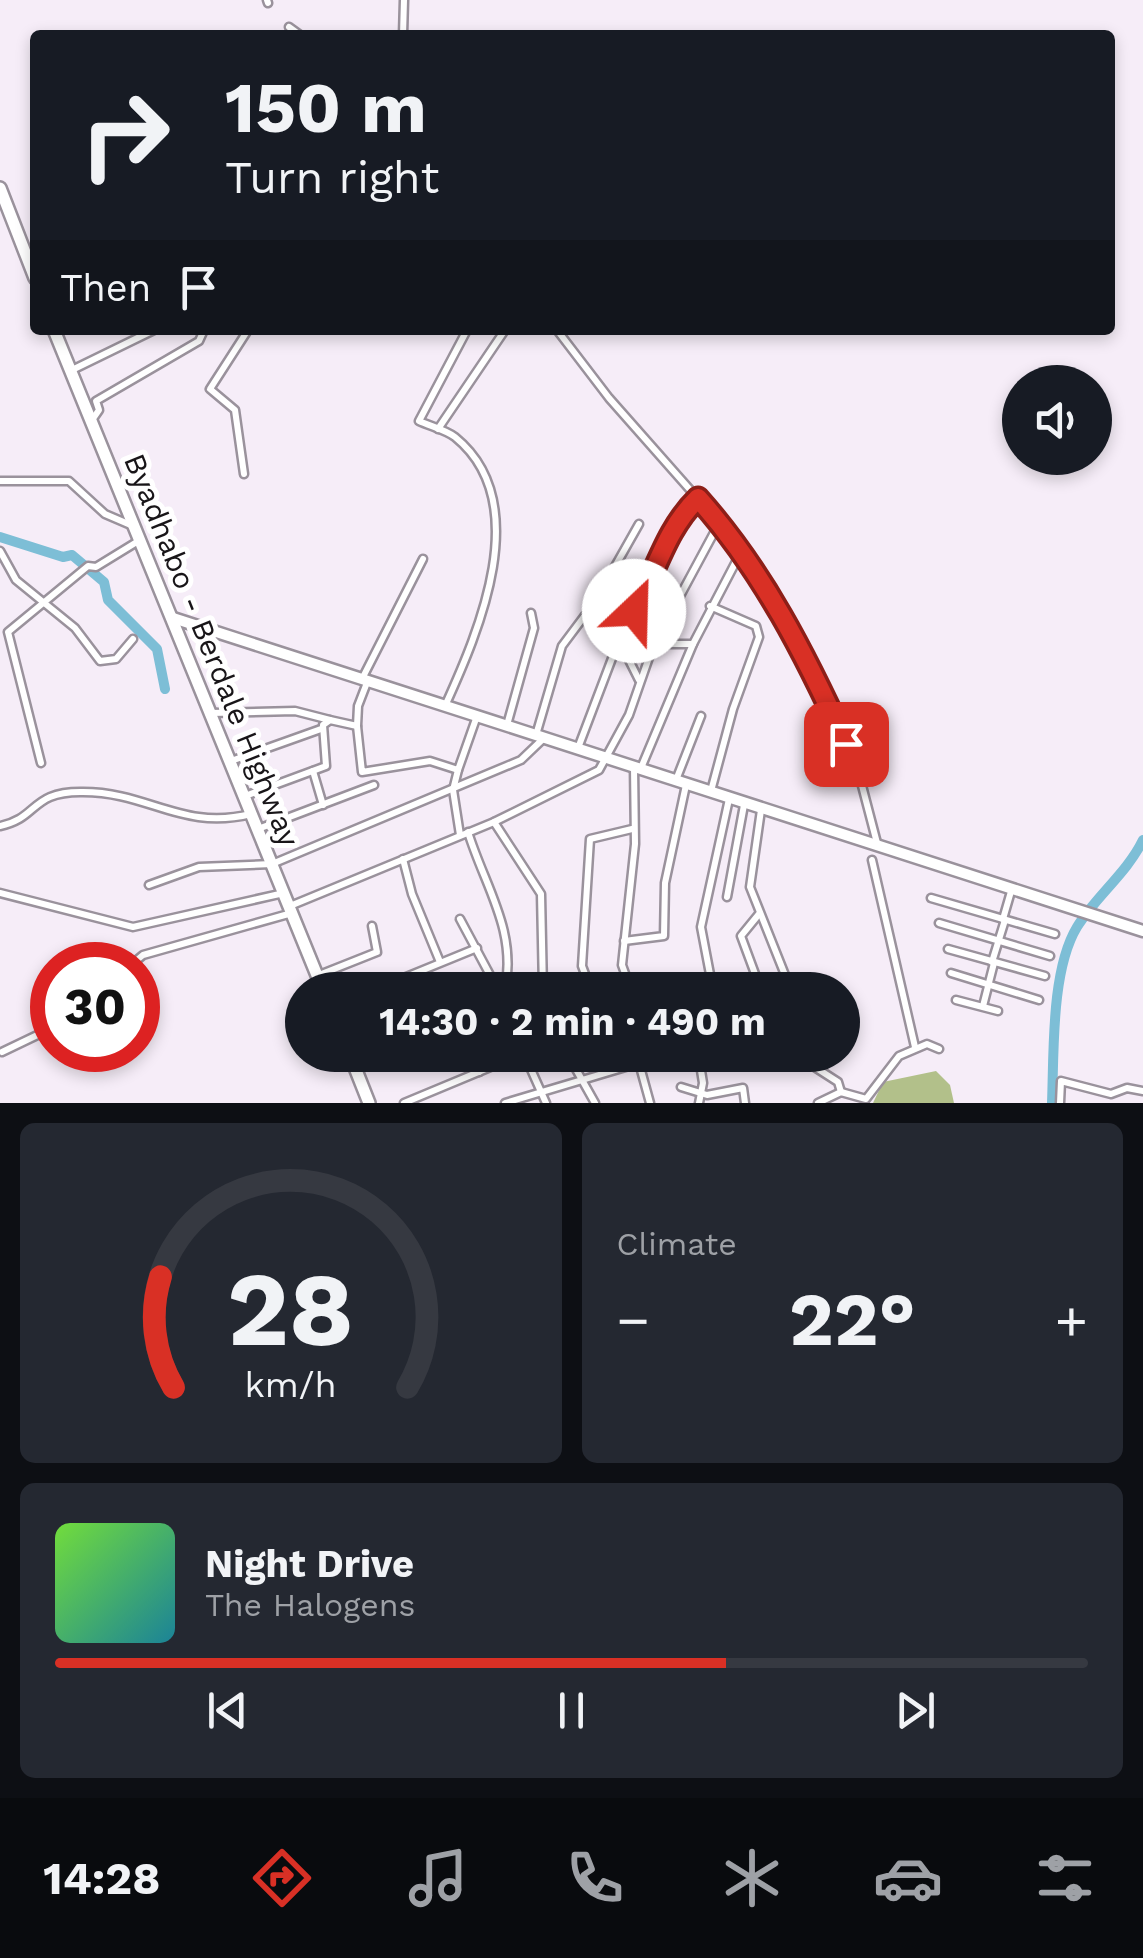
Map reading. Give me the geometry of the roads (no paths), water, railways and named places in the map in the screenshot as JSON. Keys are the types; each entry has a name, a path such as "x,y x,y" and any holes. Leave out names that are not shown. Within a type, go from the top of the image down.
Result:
{"main road":[{"path":"0,190 30,265"},
{"name":"Byadhabo - Berdale Highway","path":"56,335 316,972"},
{"path":"357,1072 369,1103"}],"street":[{"path":"403,30 404,0"},
{"path":"290,27 294,30"},
{"path":"71,370 144,335"},
{"path":"92,420 100,410 96,401 199,341 202,335"},
{"path":"244,474 235,410 210,389 245,335"},
{"path":"445,706 487,594 494,512 483,470 456,438 420,421 464,335"},
{"path":"438,429 502,335"},
{"path":"561,335 609,398 742,552 799,642 860,778 877,843"},
{"path":"0,480 69,481 105,514 139,533 96,567 87,568 8,632 41,763"},
{"path":"578,748 620,640 648,586 656,558 698,498"},
{"path":"160,949 291,910 588,778 607,758 634,706 652,649 716,529 714,516"},
{"path":"150,886 198,868 272,864 521,760 540,736 562,646 595,602 640,524"},
{"path":"0,551 16,580 75,628 100,661 116,659 132,639"},
{"path":"625,972 622,965 633,875 632,829 638,767 710,606 742,552"},
{"path":"423,559 366,678 357,726 362,772 430,761 458,770"},
{"path":"595,602 640,681"},
{"path":"710,606 759,630 711,793"},
{"path":"507,726 534,628 532,613"},
{"path":"174,618 1143,931"},
{"path":"652,649 660,644 693,644"},
{"path":"211,713 295,711 357,726"},
{"path":"477,716 453,786 464,833 483,881 502,912 507,942 504,972"},
{"path":"624,941 664,936 665,884 681,783 701,716"},
{"path":"231,761 321,729 330,720"},
{"path":"245,796 328,763 321,729"},
{"path":"313,770 323,805"},
{"path":"258,829 374,784"},
{"path":"0,826 15,823 46,795 79,792 129,796 200,821 252,814"},
{"path":"709,972 701,927 728,800"},
{"path":"727,896 744,805"},
{"path":"761,810 750,887 783,972"},
{"path":"494,822 541,894 543,972"},
{"path":"584,972 590,838 632,829"},
{"path":"404,858 412,894 440,962"},
{"path":"872,860 915,1047"},
{"path":"983,1006 1012,888"},
{"path":"0,893 133,926 284,893"},
{"path":"930,898 1056,934"},
{"path":"754,972 741,936 758,914"},
{"path":"460,919 491,972"},
{"path":"939,923 1050,956"},
{"path":"328,972 377,952 372,926"},
{"path":"416,972 477,948"},
{"path":"948,949 1045,976"},
{"path":"951,972 1039,1000"},
{"path":"956,1000 998,1010"},
{"path":"2,1052 30,1039"},
{"path":"818,1103 841,1092 866,1099 899,1056 927,1044 939,1049"},
{"path":"404,1103 479,1072"},
{"path":"532,1072 546,1103"},
{"path":"578,1072 594,1103"},
{"path":"505,1103 608,1072"},
{"path":"641,1072 650,1103"},
{"path":"699,1103 702,1072"},
{"path":"822,1072 838,1082 841,1092"},
{"path":"1060,1103 1062,1082 1104,1093 1143,1091"},
{"path":"681,1087 702,1094 742,1088 745,1103"}],"waterway":[{"path":"0,537 63,557 72,555 104,582 108,600 157,649 165,689"},
{"path":"1052,1103 1062,965 1077,927 1143,840"}]}
